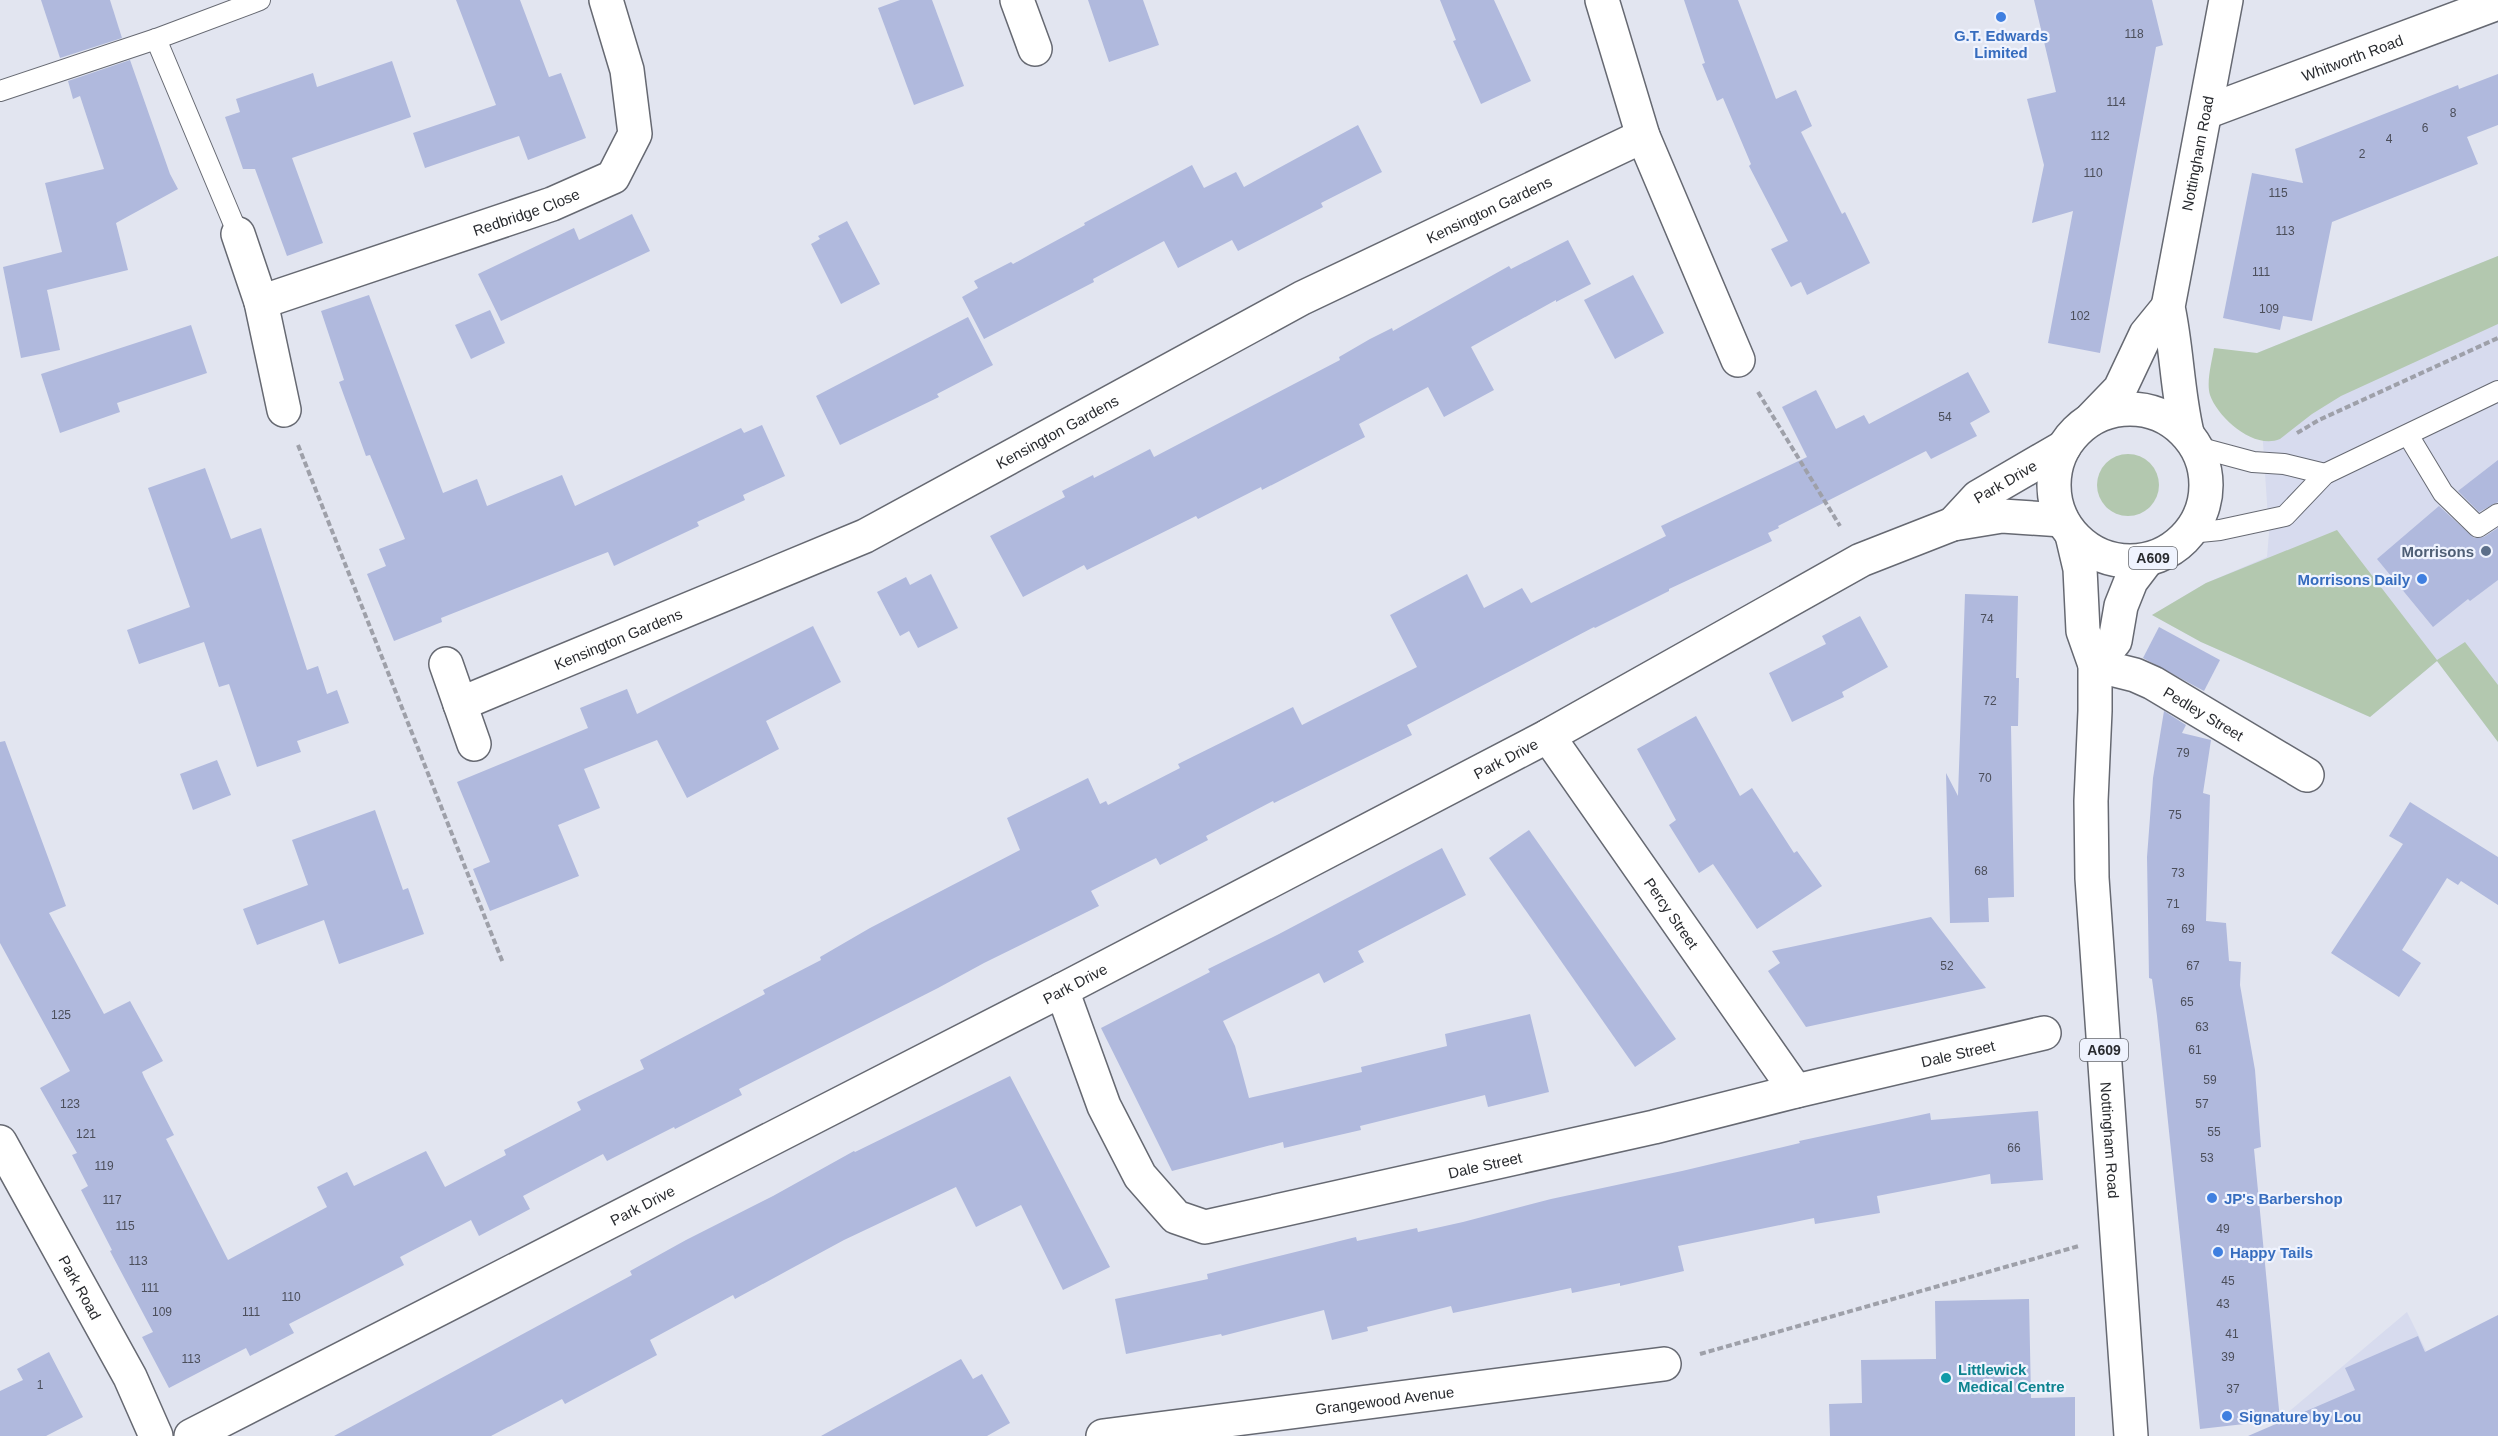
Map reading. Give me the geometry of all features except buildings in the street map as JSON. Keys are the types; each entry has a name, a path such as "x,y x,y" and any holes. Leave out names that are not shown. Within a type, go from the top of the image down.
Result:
{"street":[{"name":"Redbridge Close","path":"261,302 552,204 613,177 635,134 627,70 606,0"},
{"path":"1017,0 1035,49"},
{"path":"1602,0 1643,136 1738,360"},
{"name":"Nottingham Road","path":"2192,440 2179,398 2176,343 2168,306 2226,0"},
{"name":"Whitworth Road","path":"2206,112 2498,3"},
{"name":"Kensington Gardens","path":"460,704 865,536 1302,298 1643,136"},
{"path":"238,234 261,302 284,410"},
{"name":"Nottingham Road","path":"2089,421 2120,389 2146,334 2168,306"},
{"name":"A609","path":"2129,408 2151,411 2170,419 2192,440 2206,468 2207,491 2202,514 2190,533 2171,550 2147,560 2126,562 2106,558 2088,548 2067,528 2057,506 2054,483 2058,461 2064,447 2075,432 2089,421 2108,411 2129,408"},
{"name":"Park Drive","path":"1953,524 1978,497 2064,447"},
{"name":"Park Drive","path":"191,1436 1062,990 1548,736 1861,560 1953,524 2002,516 2067,528"},
{"name":"Nottingham Road","path":"2067,528 2080,569 2083,631 2095,664 2096,711 2091,801 2092,878 2132,1436"},
{"name":"A609","path":"2095,664 2115,641 2121,606 2131,581 2147,560"},
{"path":"446,664 474,744"},
{"name":"Pedley Street","path":"2095,664 2135,675 2153,683 2307,775"},
{"name":"Percy Street","path":"1548,736 1796,1091"},
{"name":"Dale Street","path":"1062,990 1104,1106 1140,1176 1176,1217 1205,1227 1654,1127 2044,1033"},
{"name":"Park Road","path":"0,1143 130,1377 156,1436"},
{"name":"Grangewood Avenue","path":"1103,1436 1664,1364"}],"lane":[{"path":"0,92 156,39 260,0"},
{"path":"156,39 238,234"},
{"path":"2190,533 2220,530 2285,516 2325,474 2498,391"},
{"path":"2408,435 2443,493 2478,526 2498,514"},
{"path":"2192,440 2253,462 2284,464 2325,474"}],"path":[{"path":"2293,436 2319,420 2498,338"},
{"path":"1738,360 1861,560"},
{"path":"284,410 503,963"},
{"path":"1664,1364 2086,1244"}],"shaded area":[{"path":"2498,256 2498,742 2437,661 2370,717 2201,642 2152,615 2206,583 2267,557 2269,533 2257,353"},
{"path":"2407,1312 2468,1436 2260,1436"}],"green space":[{"path":"2498,256 2498,324 2341,396 2312,414 2280,439 2259,440 2249,436 2229,422 2214,404 2209,384 2214,348 2257,353"},
{"path":"2122,454 2134,454 2150,463 2157,473 2159,485 2157,497 2150,507 2134,516 2122,516 2111,511 2102,502 2097,491 2097,479 2102,468 2111,459"},
{"path":"2337,530 2437,660 2465,642 2498,685 2498,742 2437,661 2370,717 2201,642 2152,615 2206,583"}],"place":[{"name":"G.T. Edwards Limited","path":"2001,17"},
{"name":"Morrisons","path":"2486,551"},
{"name":"Morrisons Daily","path":"2422,579"},
{"name":"JP's Barbershop","path":"2212,1198"},
{"name":"Happy Tails","path":"2218,1252"},
{"name":"Littlewick Medical Centre","path":"1946,1378"},
{"name":"Signature by Lou","path":"2227,1416"}]}
